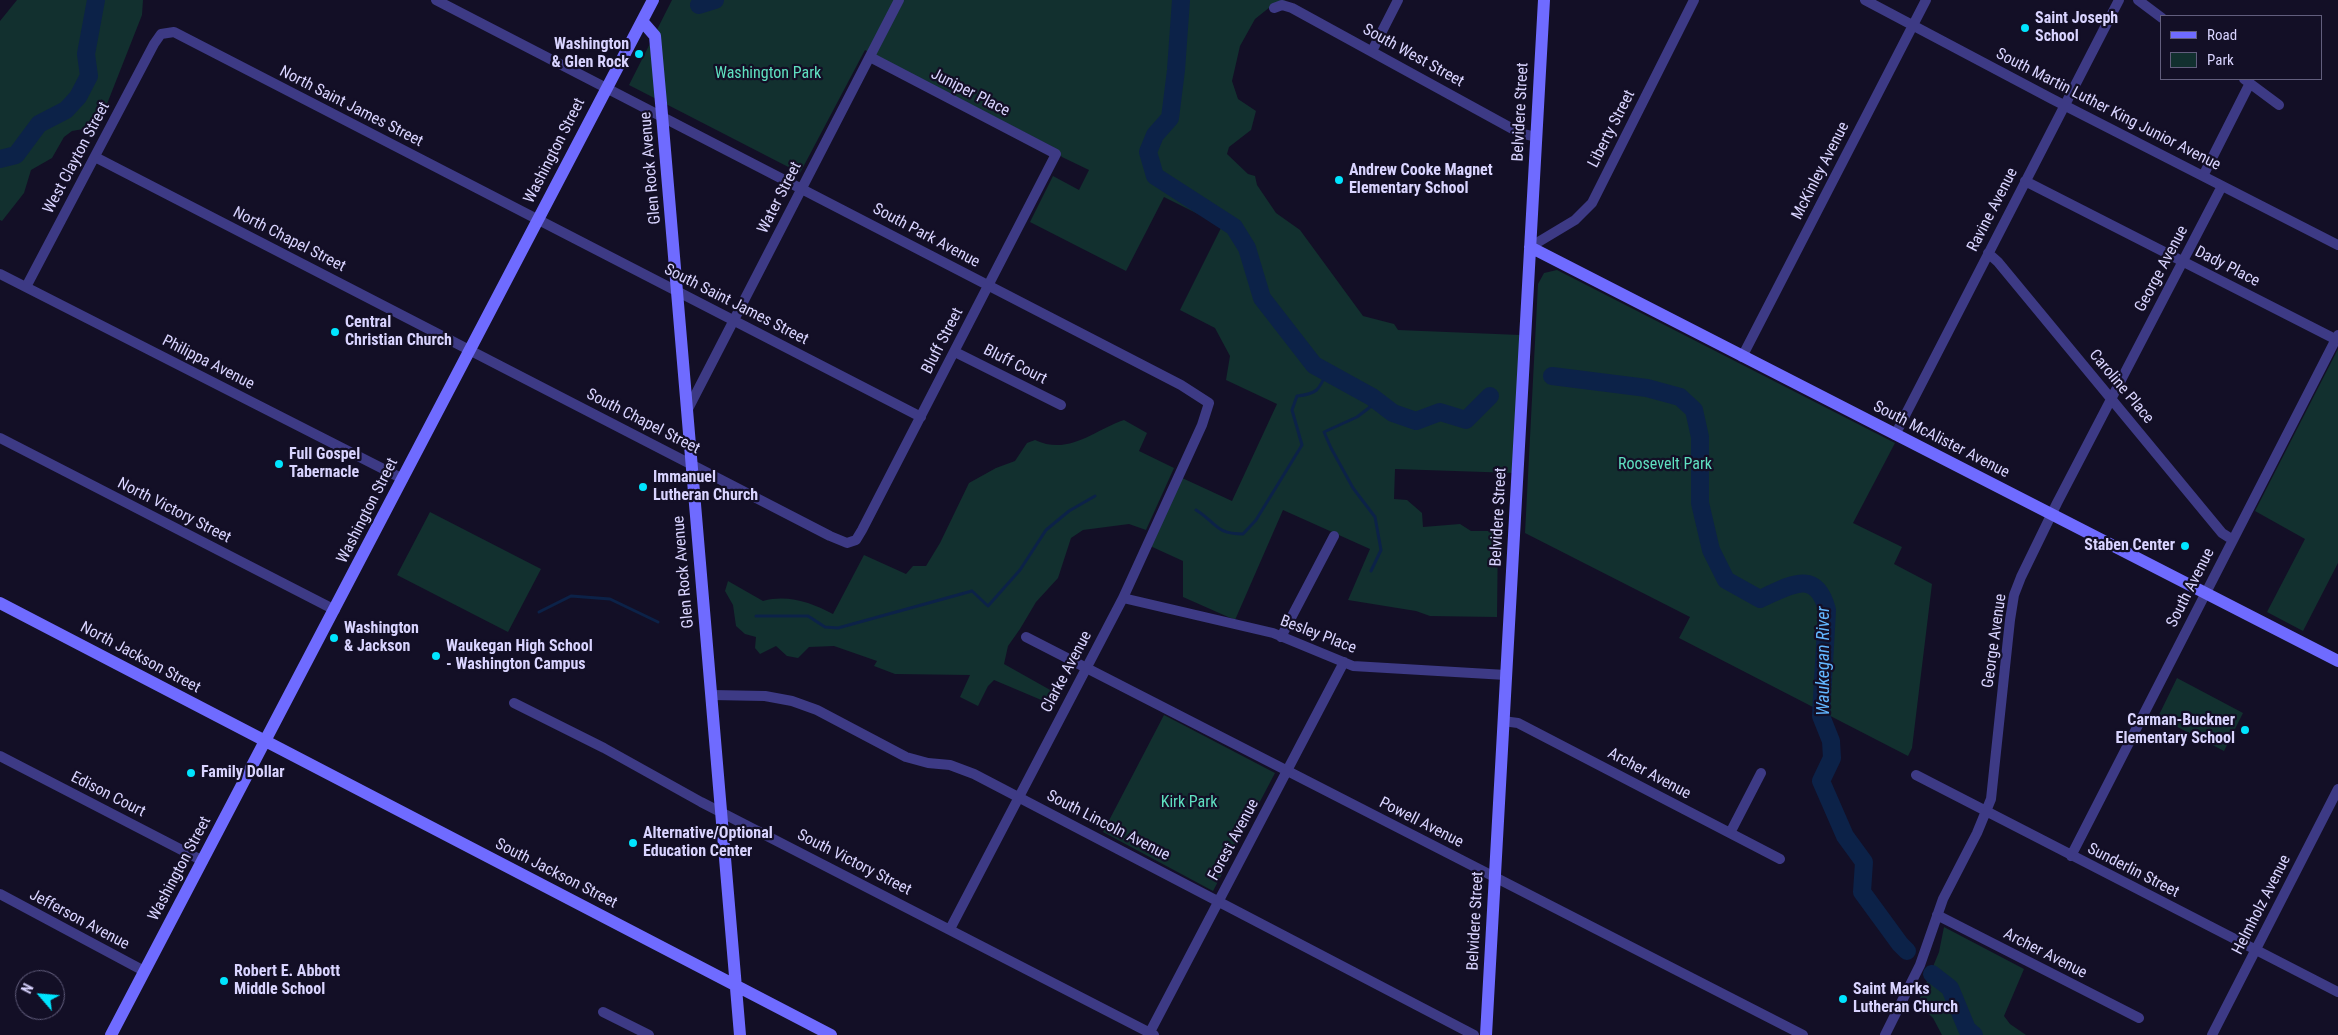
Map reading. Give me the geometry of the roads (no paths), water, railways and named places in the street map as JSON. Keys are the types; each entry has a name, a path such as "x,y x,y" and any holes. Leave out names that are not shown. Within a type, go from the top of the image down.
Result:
{"street":[{"name":"South Park Avenue","path":"436,0 1205,398 1209,403 1202,425"},
{"name":"Washington Street","path":"111,1035 403,480 652,0"},
{"name":"Water Street","path":"688,409 899,0"},
{"path":"1372,51 1398,0"},
{"name":"Belvidere Street","path":"1486,1035 1544,0"},
{"name":"Liberty Street","path":"1530,246 1575,220 1592,203 1694,0"},
{"name":"South Martin Luther King Junior Avenue","path":"1865,0 2064,105 2338,245"},
{"name":"McKinley Avenue","path":"1742,357 1926,0"},
{"name":"Ravine Avenue","path":"1895,435 2119,0"},
{"path":"2138,0 2160,16"},
{"name":"South West Street","path":"1274,8 1282,5 1292,8 1520,133 1536,137"},
{"name":"Glen Rock Avenue","path":"642,21 654,36 662,116 740,1035"},
{"name":"North Saint James Street","path":"154,44 162,34 174,32 538,220"},
{"name":"West Clayton Street","path":"26,287 154,44"},
{"name":"Juniper Place","path":"870,57 1056,154"},
{"path":"2203,176 2247,81 2279,106"},
{"name":"Bluff Street","path":"856,540 1056,154"},
{"name":"North Chapel Street","path":"95,157 470,349"},
{"name":"Dady Place","path":"2025,181 2337,337"},
{"name":"George Avenue","path":"1885,1035 1920,965 1943,899 1986,812 1992,794 2014,595 2052,515 2222,186"},
{"name":"South Saint James Street","path":"538,220 921,417"},
{"name":"South McAlister Avenue","path":"1530,246 1742,357 2338,661"},
{"name":"Caroline Place","path":"1988,253 1998,262 2222,533 2233,540"},
{"name":"Philippa Avenue","path":"0,274 403,480"},
{"name":"South Avenue","path":"2071,856 2337,337"},
{"name":"South Chapel Street","path":"470,349 830,536 847,543 856,540"},
{"name":"Bluff Court","path":"955,352 1060,405"},
{"name":"Clarke Avenue","path":"950,929 1123,598 1171,489 1202,425"},
{"name":"North Victory Street","path":"0,438 335,610"},
{"path":"1281,637 1334,536"},
{"name":"Besley Place","path":"1123,598 1281,637 1355,666 1506,675"},
{"name":"North Jackson Street","path":"0,603 265,742"},
{"name":"Powell Avenue","path":"1026,637 1803,1035"},
{"name":"Forest Avenue","path":"1152,1034 1219,900 1344,662"},
{"name":"South Lincoln Avenue","path":"712,695 765,696 792,701 817,710 906,757 928,763 950,765 974,774 1219,900 1474,1035"},
{"name":"South Victory Street","path":"514,703 604,748 721,812 1152,1034"},
{"name":"Archer Avenue","path":"1503,721 1518,723 1780,859"},
{"name":"South Jackson Street","path":"265,742 831,1035"},
{"name":"Edison Court","path":"0,756 203,861"},
{"path":"1730,833 1761,773"},
{"name":"Sunderlin Street","path":"1916,775 2338,992"},
{"name":"Helmholz Avenue","path":"2212,1035 2338,789"},
{"name":"Jefferson Avenue","path":"0,894 144,971"},
{"name":"Archer Avenue","path":"1937,916 2139,1018"},
{"path":"603,1012 649,1035"}],"waterway":[{"name":"Waukegan River","path":"0,159 16,155 39,124 66,110 78,97 89,76 86,54 96,0"},
{"name":"Waukegan River","path":"699,5 715,0"},
{"name":"Waukegan River","path":"1181,0 1176,70 1170,118 1155,135 1148,152 1155,176 1234,227 1247,248 1262,298 1314,365 1372,397 1393,413 1416,421 1440,412 1466,420 1490,396"},
{"path":"1196,510 1221,530 1234,534 1243,534 1256,520 1302,445 1292,410 1297,396 1309,394 1316,390 1327,372"},
{"name":"Waukegan River","path":"1552,376 1647,388 1680,397 1694,410 1700,437 1700,503 1711,550 1726,580 1760,599 1791,585 1800,584 1809,584 1816,588 1822,597 1827,610 1821,716 1831,741 1832,758 1821,781 1845,836 1864,862 1862,892 1907,951"},
{"path":"1371,571 1381,550 1375,517 1353,488 1324,432 1357,417 1378,401"},
{"path":"756,616 808,616 825,627 838,628 972,591 988,606 1020,570 1046,530 1069,511 1095,496"},
{"path":"539,612 571,596 610,599 658,622"},
{"name":"Waukegan River","path":"1932,974 1950,988 1967,1029 1974,1035"}],"place":[{"name":"Saint Joseph School","path":"2025,28"},
{"name":"Washington & Glen Rock","path":"639,54"},
{"name":"Andrew Cooke Magnet Elementary School","path":"1339,180"},
{"name":"Central Christian Church","path":"335,332"},
{"name":"Full Gospel Tabernacle","path":"279,464"},
{"name":"Immanuel Lutheran Church","path":"643,487"},
{"name":"Staben Center","path":"2185,546"},
{"name":"Washington & Jackson","path":"334,638"},
{"name":"Waukegan High School - Washington Campus","path":"436,656"},
{"name":"Carman-Buckner Elementary School","path":"2245,730"},
{"name":"Family Dollar","path":"191,773"},
{"name":"Alternative/Optional Education Center","path":"633,843"},
{"name":"Robert E. Abbott Middle School","path":"224,981"},
{"name":"Saint Marks Lutheran Church","path":"1843,999"}],"park label":[{"name":"Washington Park","path":"768,74"},
{"name":"Roosevelt Park","path":"1665,465"},
{"name":"Kirk Park","path":"1189,803"}]}
